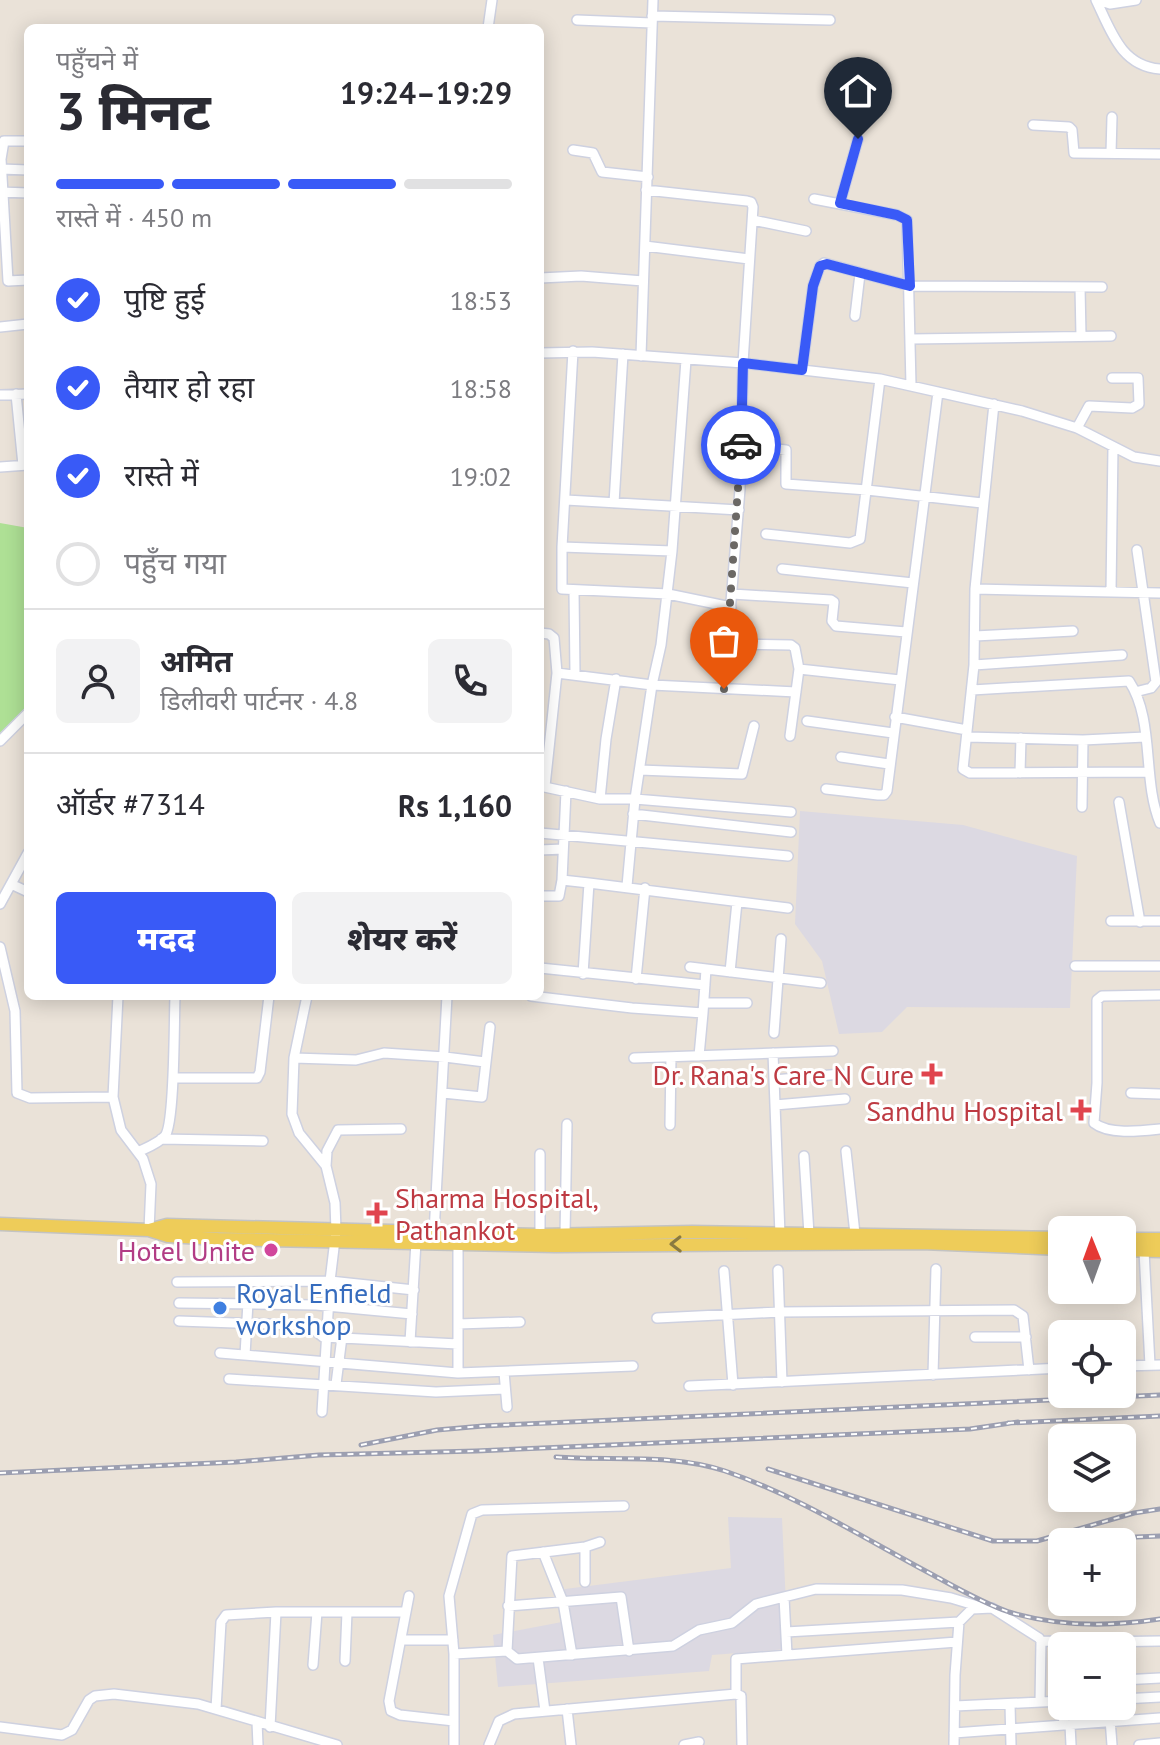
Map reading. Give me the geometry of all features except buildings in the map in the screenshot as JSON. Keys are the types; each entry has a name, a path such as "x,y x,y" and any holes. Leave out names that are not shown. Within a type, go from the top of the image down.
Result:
{"main road":[{"path":"0,1224 149,1230 167,1225 416,1242 555,1246 922,1243 1048,1248"},
{"path":"335,1236 692,1232 1048,1238"},
{"path":"1136,1239 1160,1239"},
{"path":"1136,1251 1160,1251"}],"street":[{"path":"489,24 492,0"},
{"path":"641,356 653,0"},
{"path":"1097,0 1110,4 1136,0"},
{"path":"1097,0 1123,51 1145,67 1160,69"},
{"path":"577,20 830,20"},
{"path":"1111,153 1112,117"},
{"path":"1033,125 1069,127 1074,153 1160,154"},
{"path":"840,203 858,139"},
{"path":"24,141 2,142 1,169 4,282 24,280"},
{"path":"573,150 593,153 602,172 648,177"},
{"path":"1,169 24,170"},
{"path":"646,190 751,202 753,220 743,363 739,510 724,689"},
{"path":"1,192 24,193"},
{"path":"814,199 897,215 907,220 911,385"},
{"path":"753,220 806,231"},
{"path":"645,246 749,259"},
{"path":"802,370 813,286 820,266 827,264 910,286 1102,287"},
{"path":"855,316 860,274"},
{"path":"544,278 581,276 643,281"},
{"path":"1080,287 1081,336"},
{"path":"0,327 24,324"},
{"path":"911,339 1111,336"},
{"path":"573,351 562,589 668,594 731,607"},
{"path":"544,353 573,351 743,363 880,379 994,404 1077,428 1134,457 1160,461"},
{"path":"614,503 623,354"},
{"path":"627,886 635,799 668,594 686,360"},
{"path":"1077,428 1089,406 1132,408 1139,404 1138,378 1112,378"},
{"path":"766,534 857,542 861,535 880,379"},
{"path":"826,789 884,795 887,791 938,392"},
{"path":"16,394 24,451"},
{"path":"0,395 24,394"},
{"path":"994,404 982,503 975,589 974,665 964,772 1149,772"},
{"path":"741,445 786,450 786,484 982,503"},
{"path":"1111,592 1113,447"},
{"path":"0,467 24,465"},
{"path":"566,500 739,510"},
{"path":"562,547 672,551"},
{"path":"1135,692 1155,685 1137,550"},
{"path":"782,569 913,583"},
{"path":"975,589 1160,593"},
{"path":"574,590 575,674"},
{"path":"732,594 831,600 834,602 832,621 836,626 906,632"},
{"path":"975,636 1073,631"},
{"path":"544,633 554,638 557,673 544,771"},
{"path":"728,644 791,645 795,648 799,669 790,736"},
{"path":"974,665 1122,655"},
{"path":"799,669 900,680"},
{"path":"557,673 652,685 796,692"},
{"path":"600,799 616,679"},
{"path":"972,690 1127,681 1135,692 1160,823"},
{"path":"0,741 24,717"},
{"path":"895,717 967,733 1021,738 1083,740 1145,737"},
{"path":"807,721 893,733"},
{"path":"640,770 742,774 754,726"},
{"path":"1020,773 1021,738"},
{"path":"1082,807 1083,740"},
{"path":"841,757 889,764"},
{"path":"544,786 600,799 791,812"},
{"path":"544,896 559,896 566,791"},
{"path":"1119,802 1140,922"},
{"path":"633,814 791,832"},
{"path":"544,833 788,856"},
{"path":"544,850 563,849"},
{"path":"0,904 24,860"},
{"path":"562,880 788,908"},
{"path":"583,974 589,883"},
{"path":"11,884 24,890"},
{"path":"636,979 645,888"},
{"path":"730,972 737,902"},
{"path":"1111,921 1160,921"},
{"path":"774,1033 781,939"},
{"path":"0,947 15,1011 17,1093 30,1098 113,1097"},
{"path":"1075,966 1160,966"},
{"path":"690,967 821,983"},
{"path":"544,969 705,985"},
{"path":"699,1056 706,969"},
{"path":"1160,995 1102,996 1097,1000 1097,1083 1093,1115 1094,1123 1099,1127 1160,1129"},
{"path":"544,998 632,1008 704,1008 747,1003"},
{"path":"118,1000 113,1097 121,1130 147,1168 151,1184 149,1230"},
{"path":"138,1152 161,1139 168,1128 175,1000"},
{"path":"173,1078 257,1078 269,1000"},
{"path":"306,1000 294,1058 293,1122 326,1166"},
{"path":"434,1233 447,1000"},
{"path":"443,1093 482,1097 490,1027"},
{"path":"634,1058 833,1051"},
{"path":"294,1058 356,1060 379,1053 485,1062"},
{"path":"773,1053 780,1235"},
{"path":"670,1125 671,1057"},
{"path":"774,1080 841,1074"},
{"path":"1131,1093 1160,1094"},
{"path":"775,1105 845,1099"},
{"path":"565,1234 567,1124"},
{"path":"322,1412 335,1236 335,1203 326,1166 327,1151 338,1130 401,1129"},
{"path":"161,1139 263,1141"},
{"path":"846,1151 855,1234"},
{"path":"540,1154 540,1235"},
{"path":"804,1156 809,1234"},
{"path":"410,1342 416,1242"},
{"path":"458,1242 458,1373"},
{"path":"1144,1251 1155,1365"},
{"path":"933,1375 936,1269"},
{"path":"778,1270 782,1382"},
{"path":"724,1271 733,1385"},
{"path":"177,1282 330,1281 414,1290"},
{"path":"179,1303 248,1302 412,1314"},
{"path":"245,1355 248,1302"},
{"path":"657,1318 780,1312 1014,1310 1023,1316 1029,1370"},
{"path":"179,1321 305,1326 326,1337 458,1344"},
{"path":"458,1324 520,1322"},
{"path":"336,1384 342,1337"},
{"path":"975,1337 1026,1337"},
{"path":"220,1353 458,1373 633,1366"},
{"path":"689,1386 1048,1369"},
{"path":"504,1372 507,1407"},
{"path":"229,1379 436,1392 504,1389"},
{"path":"454,1745 454,1654 449,1596 474,1512 624,1506"},
{"path":"507,1651 512,1556 585,1547 600,1542"},
{"path":"585,1547 585,1582"},
{"path":"543,1552 563,1602 572,1655"},
{"path":"454,1654 507,1651 517,1659 673,1646 696,1632 732,1623 756,1604 816,1589 902,1590 951,1598 984,1608"},
{"path":"409,1596 389,1701 391,1711 400,1715 454,1721"},
{"path":"784,1597 787,1655"},
{"path":"508,1606 622,1598 629,1651"},
{"path":"954,1745 959,1622 972,1609 992,1608 1041,1641 1048,1641"},
{"path":"270,1727 276,1612"},
{"path":"313,1665 317,1612"},
{"path":"345,1661 347,1612"},
{"path":"216,1709 222,1618 231,1613 406,1612"},
{"path":"786,1632 959,1622"},
{"path":"402,1640 453,1640"},
{"path":"1040,1702 1041,1641"},
{"path":"1136,1642 1160,1641"},
{"path":"736,1694 736,1659 957,1642"},
{"path":"538,1658 545,1711"},
{"path":"1136,1679 1160,1678"},
{"path":"0,1727 52,1735 68,1733 89,1700 102,1694 181,1701 337,1745"},
{"path":"489,1745 497,1724 505,1717 736,1694 741,1696 742,1745"},
{"path":"954,1733 1159,1718 1158,1697 1136,1698"},
{"path":"955,1706 1048,1702"},
{"path":"1010,1704 1011,1745"},
{"path":"567,1709 571,1745"},
{"path":"1066,1720 1071,1745"},
{"path":"1111,1721 1112,1745"},
{"path":"257,1722 258,1745"},
{"path":"684,1745 699,1742"},
{"path":"1139,1745 1160,1743"}],"shaded area":[{"path":"800,811 963,825 1077,856 1070,1008 907,1007 882,1032 839,1034 822,961 795,924"},
{"path":"728,1517 782,1518 788,1649 712,1655 709,1671 498,1687 493,1635 562,1622 565,1589 731,1568"}],"green space":[{"path":"0,523 24,527 24,709 0,734"}],"railway":[{"path":"361,1445 437,1430 483,1426 1160,1395"},
{"path":"1008,1423 1160,1416"},
{"path":"0,1473 319,1455 970,1429 1018,1422"},
{"path":"556,1457 663,1460 705,1465 725,1471 805,1505 961,1590 1009,1612 1047,1621 1084,1624 1160,1619"},
{"path":"768,1469 993,1541 1037,1541 1134,1513 1160,1509"},
{"path":"1136,1537 1160,1536"}],"way so far":[{"path":"724,689 741,445"}],"place":[{"name":"Dr. Rana's Care N Cure","path":"932,1074"},
{"name":"Sandhu Hospital","path":"1081,1110"},
{"name":"Sharma Hospital, Pathankot","path":"377,1213"},
{"name":"Hotel Unite","path":"271,1250"},
{"name":"Royal Enfield workshop","path":"220,1308"}],"route":[{"path":"741,445 743,363 802,370 813,286 820,266 824,263 910,286 907,220 840,203 858,139"}]}
